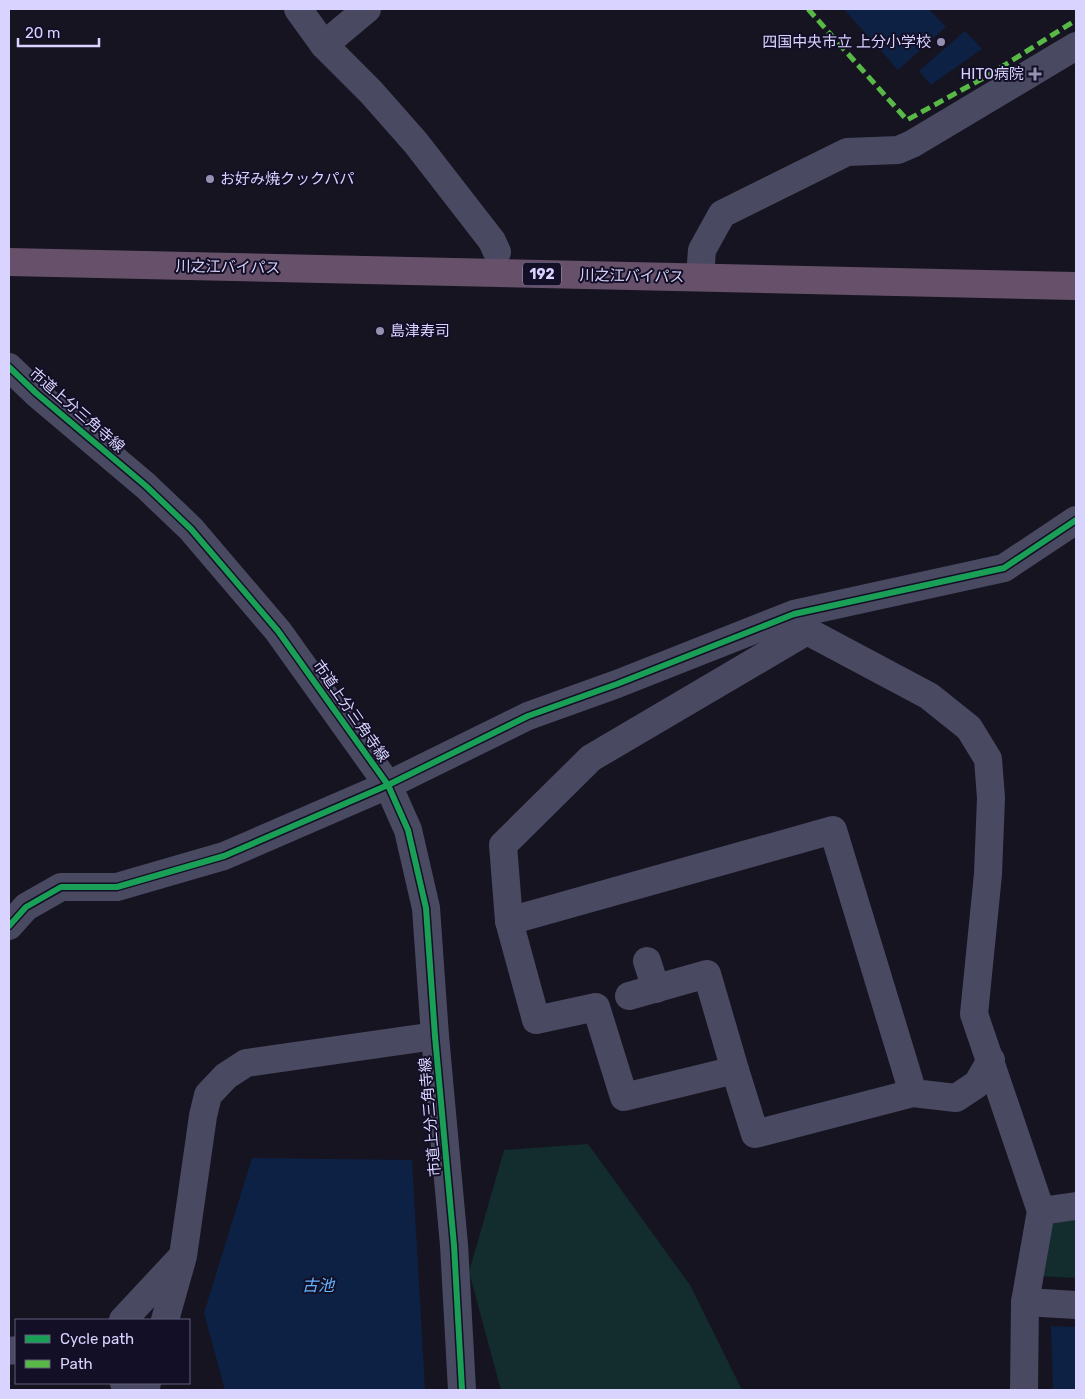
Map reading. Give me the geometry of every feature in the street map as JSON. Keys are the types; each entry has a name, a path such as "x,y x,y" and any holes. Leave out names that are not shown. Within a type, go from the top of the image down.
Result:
{"highway":[{"name":"川之江バイパス","path":"9,262 1076,286"}],"street":[{"path":"298,9 324,45 371,92 416,143 492,241 497,252"},
{"path":"324,45 367,9"},
{"path":"700,278 702,250 722,214 847,152 898,150 912,144 1075,48"},
{"name":"市道上分三角寺線","path":"9,367 36,393 146,486 191,529 278,631 388,785 408,830 426,908 435,1036 454,1245 462,1390"},
{"path":"9,926 26,907 61,887 117,887 224,856 388,785 528,716 801,622 1004,568 1076,520"},
{"path":"736,1070 624,1097 596,1007 536,1020 509,921 503,845 591,758 801,622"},
{"path":"801,622 929,696 969,728 988,759 991,798 988,874 974,1014 1041,1211 1025,1302 1024,1390"},
{"path":"509,921 833,830 913,1093"},
{"path":"647,961 656,989"},
{"path":"629,996 707,974 755,1134 913,1093 956,1098 978,1084 991,1060"},
{"path":"165,1319 183,1256 208,1094 226,1076 246,1063 435,1036"},
{"path":"1041,1211 1076,1206"},
{"path":"124,1319 183,1256"},
{"path":"1025,1302 1076,1305"}],"green space":[{"path":"588,1144 690,1285 742,1390 501,1390 469,1272 504,1150"},
{"path":"1076,1211 1076,1278 1036,1276 1047,1216"}],"water":[{"path":"844,9 929,9 946,27 898,70"},
{"path":"965,31 982,49 931,85 919,71"},
{"name":"古池","path":"252,1158 412,1160 425,1390 225,1390 204,1313"},
{"path":"1051,1326 1076,1327 1076,1390 1053,1390"}],"marked path":[{"path":"808,9 907,120 989,75 1076,20"}],"cycle path":[{"path":"9,367 36,393 146,486 191,529 278,631 388,785 408,830 426,908 435,1036 454,1245 462,1390"},
{"path":"9,926 26,907 61,887 117,887 224,856 388,785 528,716 617,684 794,614 1004,568 1076,520"}],"place":[{"name":"四国中央市立 上分小学校","path":"941,42"},
{"name":"HITO病院","path":"1035,74"},
{"name":"お好み焼クックパパ","path":"210,179"},
{"name":"島津寿司","path":"380,331"}]}
